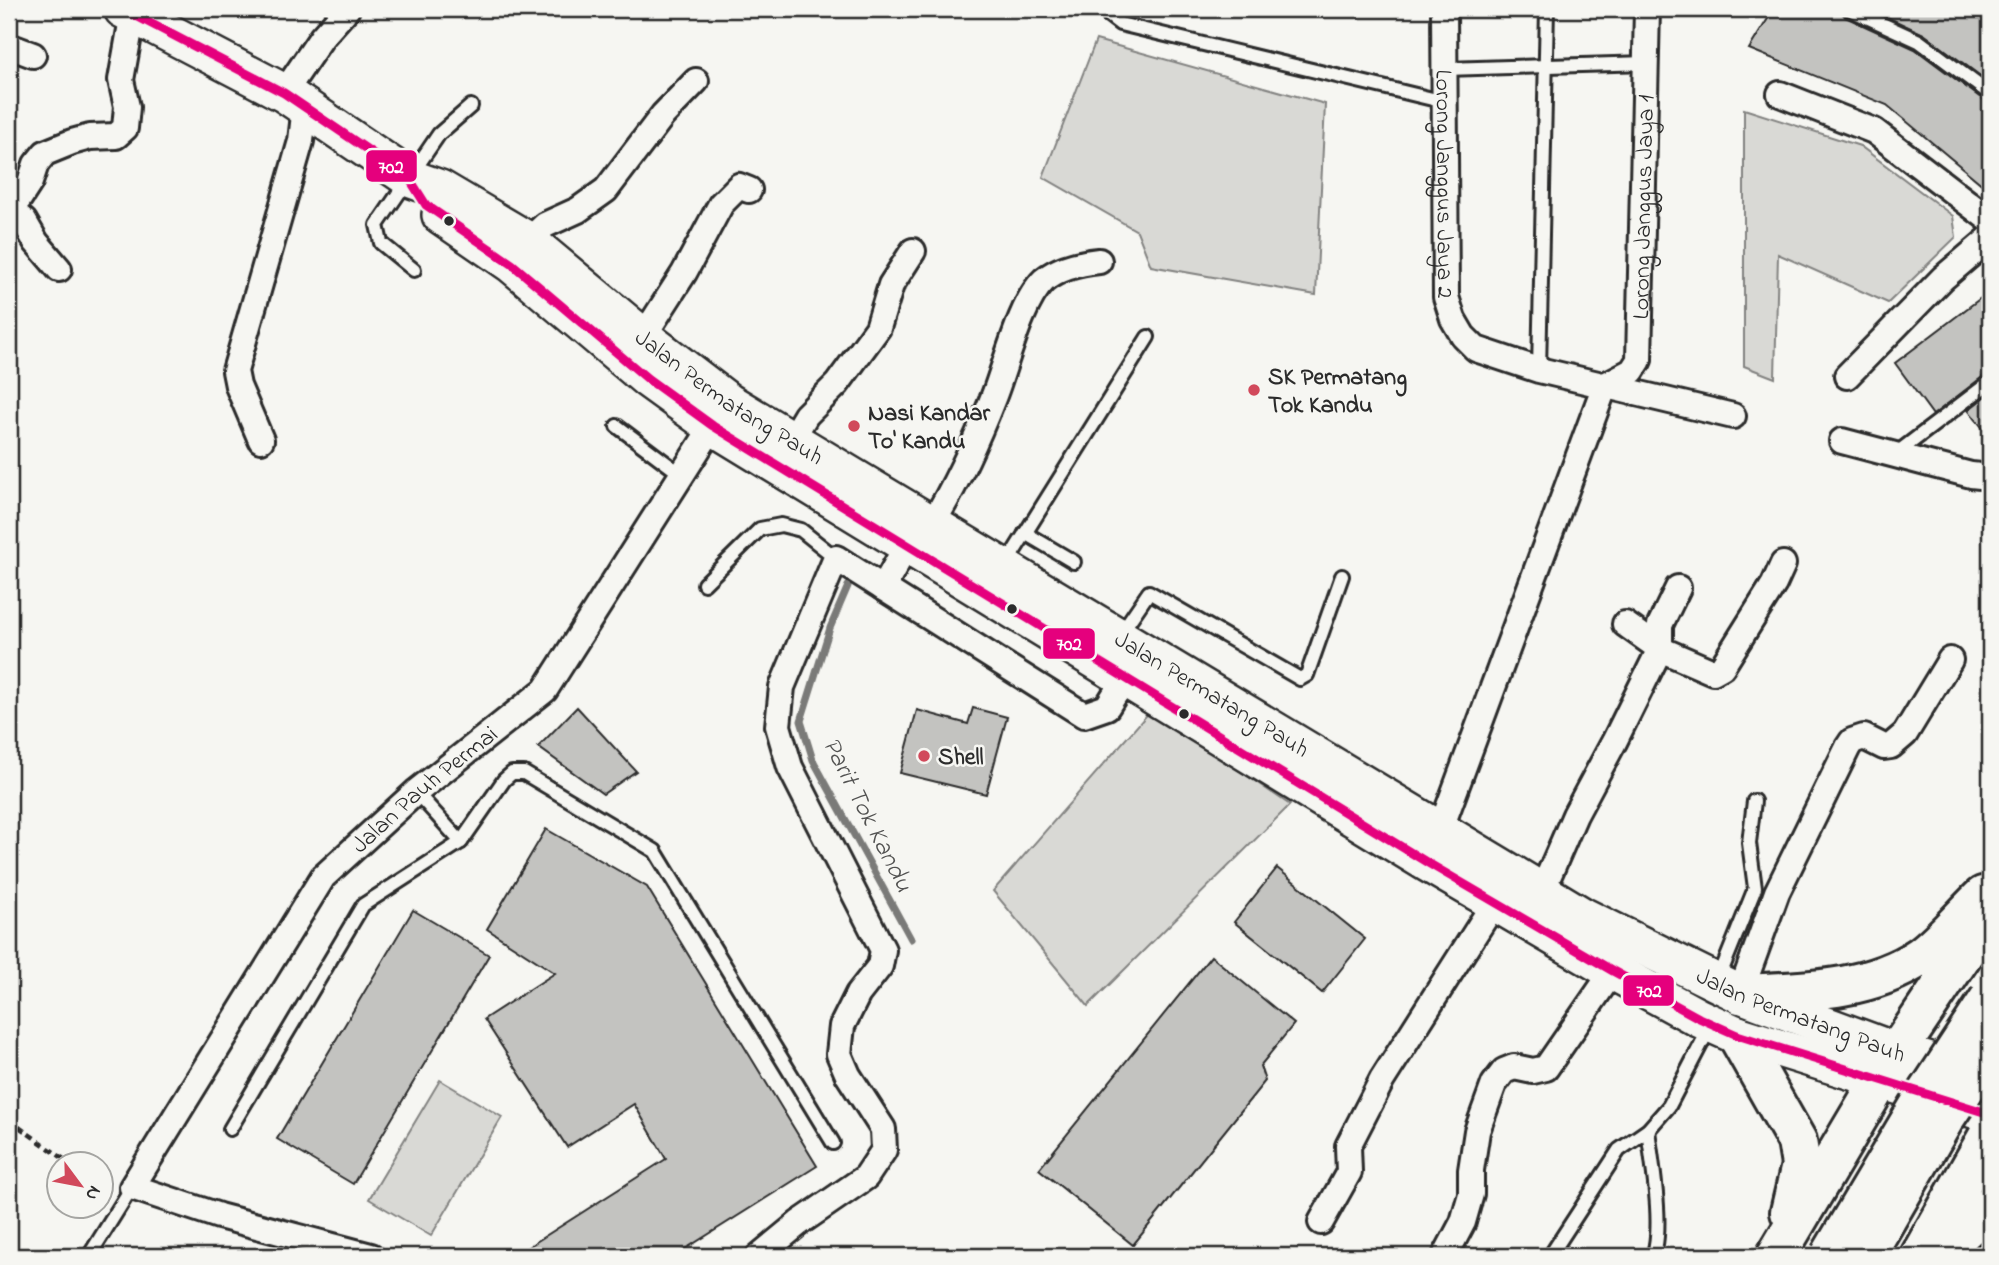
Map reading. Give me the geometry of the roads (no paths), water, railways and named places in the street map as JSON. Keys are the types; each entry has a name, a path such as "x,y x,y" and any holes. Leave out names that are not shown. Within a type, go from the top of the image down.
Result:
{"highway":[{"path":"1728,988 1809,990 1871,981 1922,955 1990,890"},
{"path":"1780,1247 1888,1066 1990,914"},
{"path":"1830,1256 1919,1106 1990,998"},
{"path":"1725,1029 1797,1141 1801,1165 1780,1247"},
{"path":"1865,1256 1945,1118 1990,1051"},
{"path":"1920,1256 1990,1133"},
{"path":"1936,1256 1990,1206"}],"main road":[{"name":"Jalan Permatang Pauh","path":"128,11 294,99 409,178 440,189 528,241 643,337 721,414 792,439 919,535 1004,567 1129,655"},
{"name":"Jalan Permatang Pauh","path":"409,178 426,205 512,264 648,379 721,414 919,535 1129,655 1434,847 1542,891 1582,916 1990,1114"},
{"name":"Jalan Permatang Pauh","path":"1434,847 1494,902 1612,971 1725,1029 1888,1066 1990,1081"}],"street":[{"path":"261,440 238,386 235,371 301,141 294,99 322,37 347,9"},
{"name":"Lorong Janggus Jaya 2","path":"1444,9 1446,297 1453,319 1463,336 1476,349 1539,369"},
{"name":"Lorong Janggus Jaya 1","path":"1605,385 1632,371 1639,360 1647,9"},
{"path":"59,269 36,242 24,221 9,208 19,199 30,182 36,164 45,153 90,137 116,136 125,128 127,107 121,80 128,11"},
{"path":"9,46 33,55"},
{"path":"528,241 545,225 578,210 606,190 663,115 696,81"},
{"path":"1780,94 1874,131 1990,220"},
{"path":"643,337 684,273 721,204 739,186 749,190"},
{"path":"1847,376 1943,278 1990,238"},
{"path":"792,439 806,415 837,384 878,328 891,285 913,251"},
{"path":"883,588 950,495 993,399 1028,302 1044,280 1074,264 1099,261"},
{"path":"1539,369 1733,416"},
{"path":"1434,847 1605,385"},
{"name":"Jalan Pauh Permai","path":"132,1187 323,877 416,792 545,690 721,414"},
{"path":"1842,441 1971,475 1990,477"},
{"path":"759,1256 799,1223 866,1177 884,1150 883,1129 848,1075 839,1054 842,1026 858,994 880,966 883,950 790,767 778,726 782,687 836,558 1084,715 1107,707 1129,655"},
{"path":"1625,624 1660,649 1702,670 1713,672 1721,667 1774,584 1783,564"},
{"path":"1542,891 1574,815 1660,649 1660,625 1678,588"},
{"path":"1728,988 1852,741 1864,737 1884,747 1897,743 1950,660"},
{"path":"1321,1222 1349,1172 1348,1146 1382,1080 1494,902"},
{"path":"1445,1256 1463,1222 1471,1194 1471,1170 1477,1131 1494,1084 1504,1071 1514,1067 1533,1072 1546,1068 1612,971"},
{"path":"132,1187 219,1216 371,1256"}],"lane":[{"path":"1106,9 1107,14 1120,24 1445,102"},
{"path":"1539,369 1547,9"},
{"path":"1849,9 1919,41 1990,94"},
{"path":"1445,69 1647,63"},
{"path":"414,270 381,243 377,225 439,134 471,106"},
{"path":"1004,567 1148,337"},
{"path":"1893,456 1990,382"},
{"path":"617,426 682,475"},
{"path":"704,584 761,529 781,525 801,530 836,558"},
{"path":"1025,533 1074,562"},
{"path":"1129,655 1149,592 1300,679 1307,675 1342,576"},
{"path":"230,1129 363,905 461,842 504,780 512,773 524,773 655,851 833,1143"},
{"path":"416,792 461,842"},
{"path":"1728,988 1755,888 1749,843 1754,801"},
{"path":"1550,1256 1619,1150 1648,1130 1670,1106 1725,1029"},
{"path":"1648,1130 1656,1204 1656,1248 1653,1256"},
{"path":"89,1256 132,1187"}],"waterway":[{"name":"Parit Tok Kandu","path":"848,586 830,628 801,721 813,760 911,939"}],"place":[{"name":"SK Permatang Tok Kandu","path":"1254,390"},
{"name":"Nasi Kandar To' Kandu","path":"854,426"},
{"name":"Shell","path":"924,756"}]}
